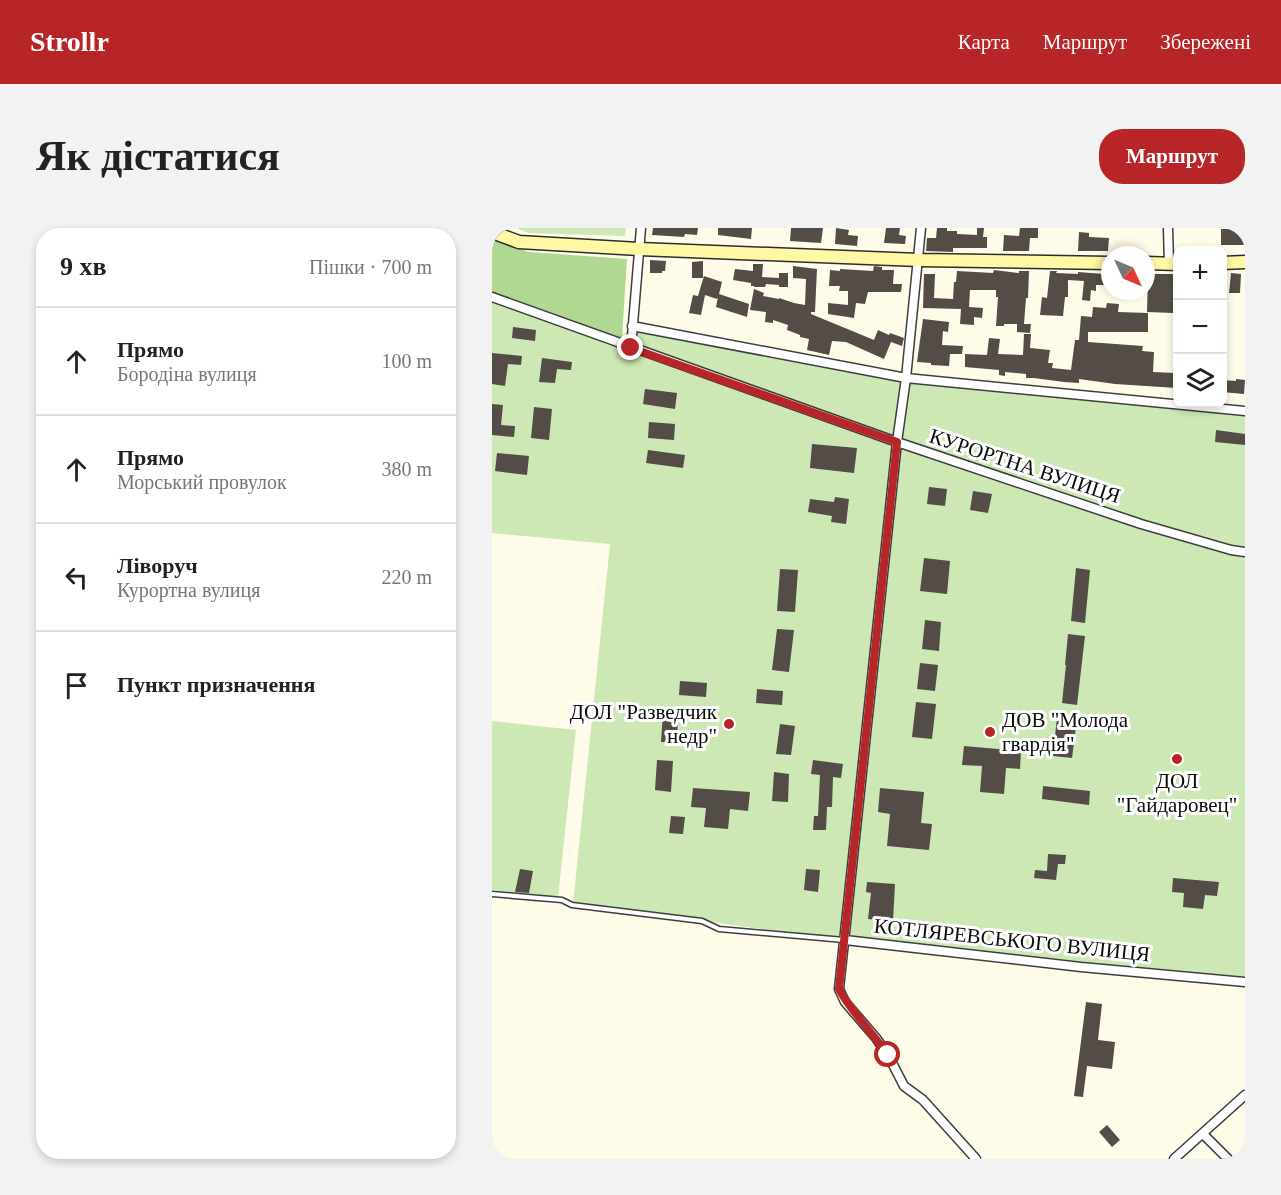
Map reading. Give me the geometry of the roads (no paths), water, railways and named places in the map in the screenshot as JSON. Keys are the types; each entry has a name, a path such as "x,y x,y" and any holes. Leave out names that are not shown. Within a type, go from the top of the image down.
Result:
{"main road":[{"path":"492,232 519,242 639,249 919,260 1101,263"},
{"path":"1227,263 1245,262"},
{"path":"1155,264 1173,264"}],"street":[{"path":"631,348 641,228"},
{"path":"921,228 839,989 845,1002 882,1047 904,1086 923,1100 976,1159"},
{"path":"1168,228 1173,264"},
{"name":"КУРОРТНА ВУЛИЦЯ","path":"492,297 897,442 1141,524 1245,552"},
{"path":"632,326 906,378 1245,411"},
{"name":"КОТЛЯРЕВСЬКОГО ВУЛИЦЯ","path":"845,940 1245,982"},
{"path":"1174,1159 1245,1095"},
{"path":"1203,1134 1228,1159"}],"lane":[{"name":"КОТЛЯРЕВСЬКОГО ВУЛИЦЯ","path":"492,894 562,900 572,904 702,921 720,929 845,940"}],"place":[{"name":"ДОЛ \"Разведчик недр\"","path":"729,724"},
{"name":"ДОВ \"Молода гвардія\"","path":"990,732"},
{"name":"ДОЛ \"Гайдаровец\"","path":"1177,759"}]}
